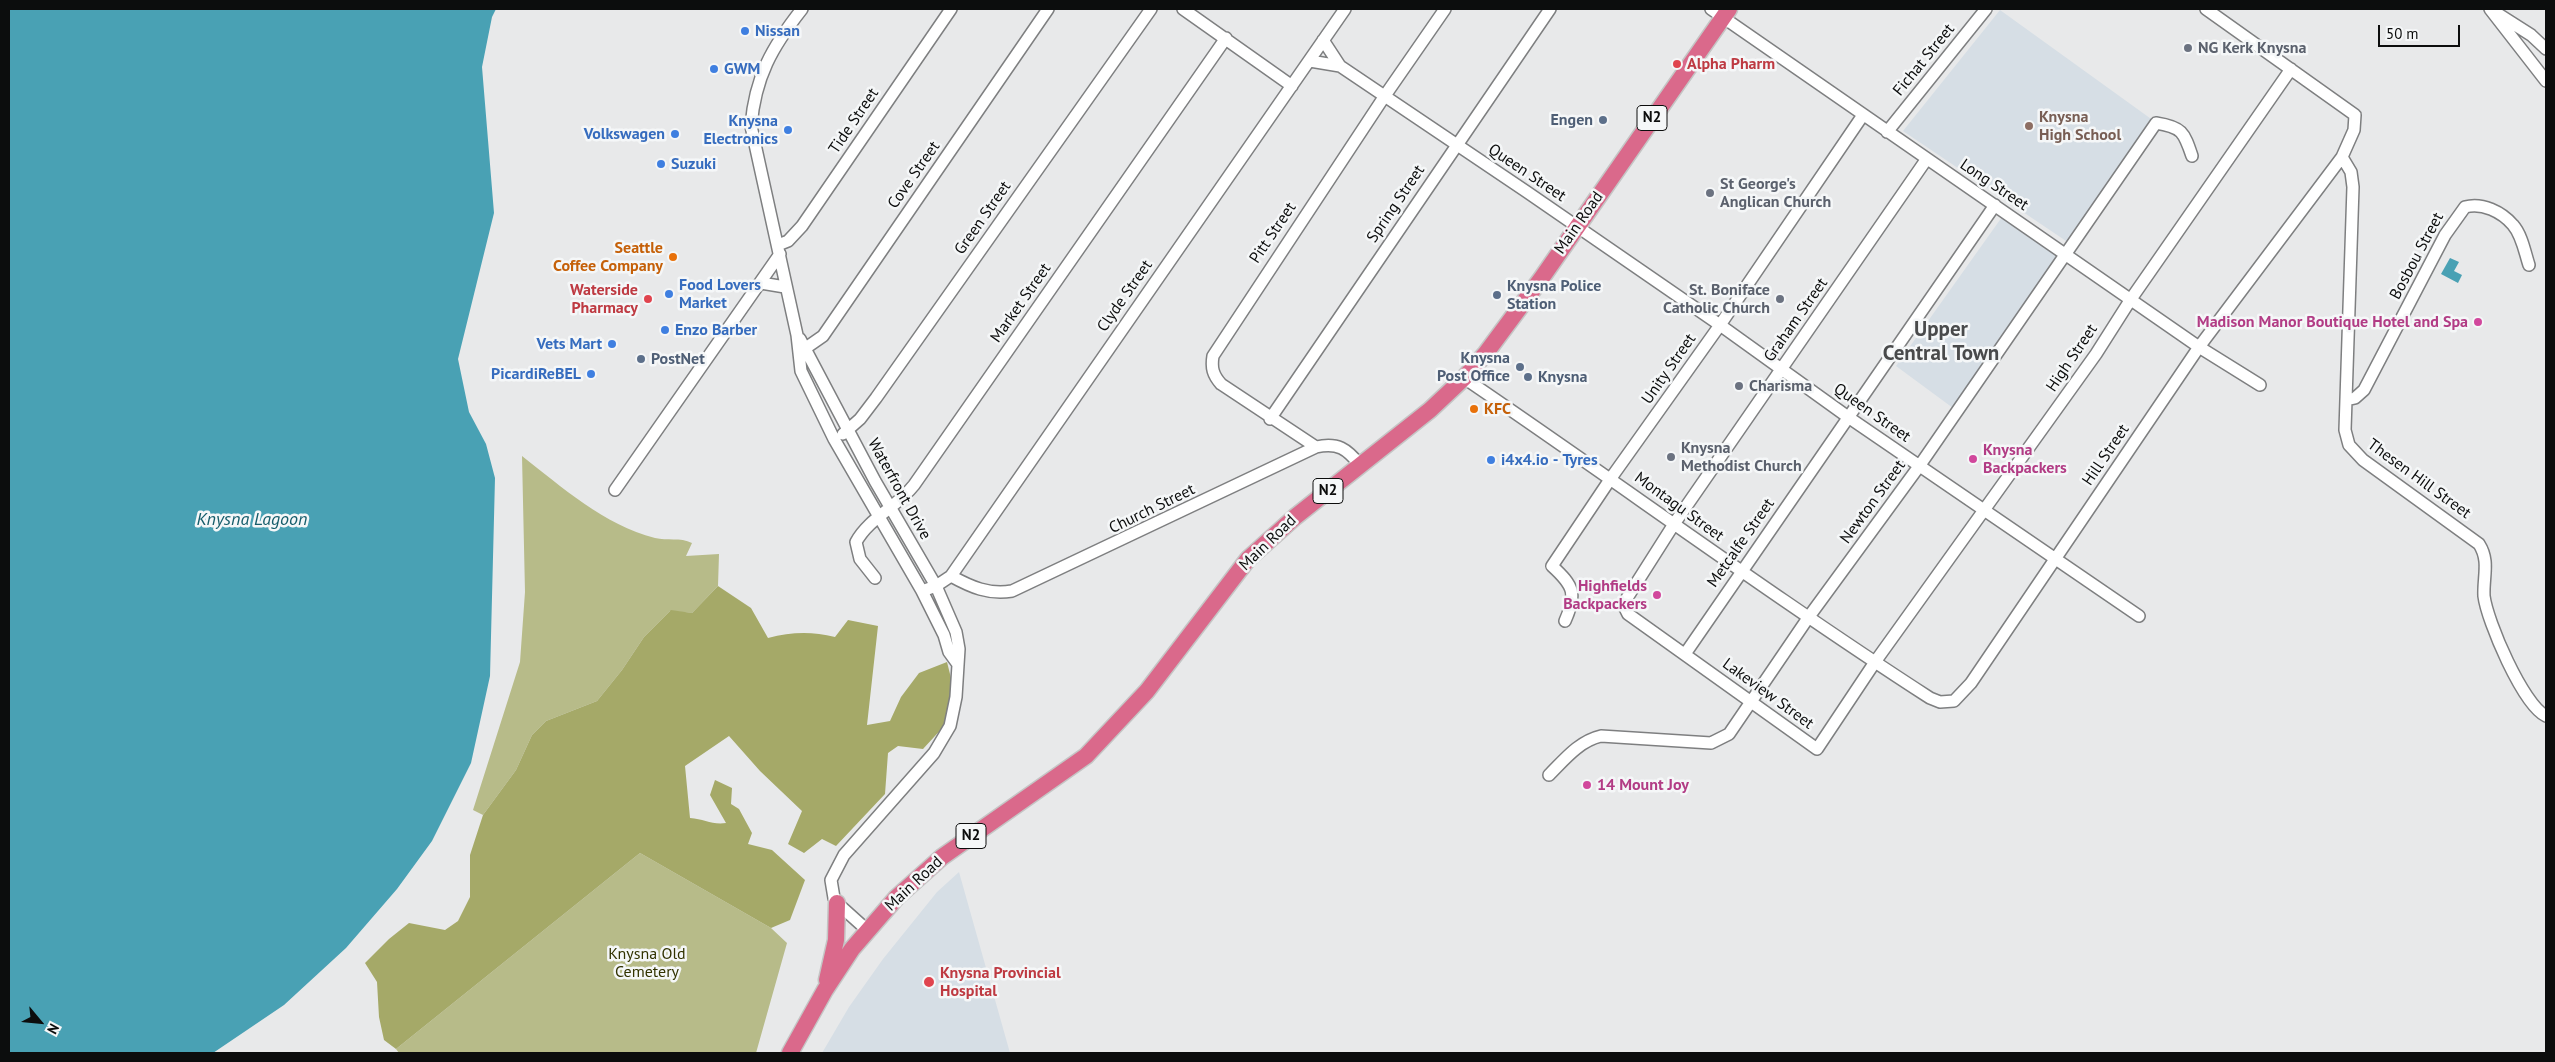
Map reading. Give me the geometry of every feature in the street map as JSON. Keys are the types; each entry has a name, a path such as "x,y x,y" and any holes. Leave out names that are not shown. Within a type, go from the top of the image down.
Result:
{"highway":[{"name":"Main Road","path":"867,930 897,898 942,858 1086,756 1147,691 1248,559 1295,517 1430,410 1464,378 1486,353 1577,227 1721,11"},
{"path":"825,990 836,940 837,904"},
{"name":"N2","path":"790,1053 825,990 867,930"}],"street":[{"name":"Waterfront Drive","path":"802,9 770,54 760,77 753,103 751,126 797,334 803,351 936,586 956,632 959,649 956,697 950,726 934,752 850,849 835,870 831,880 837,904"},
{"name":"Tide Street","path":"615,490 760,283 779,249 802,226 951,9"},
{"name":"Cove Street","path":"803,351 823,336 1048,9"},
{"name":"Green Street","path":"834,439 848,431 876,398 1151,9"},
{"path":"1183,9 1292,86"},
{"name":"Pitt Street","path":"1316,447 1270,419 1221,384 1214,376 1213,356 1384,97 1445,9"},
{"name":"Spring Street","path":"1270,419 1550,9"},
{"name":"Fichat Street","path":"1887,132 1986,9"},
{"path":"2206,9 2291,69"},
{"path":"2490,9 2531,35 2546,49"},
{"path":"2490,9 2546,81"},
{"name":"Clyde Street","path":"922,590 936,586 950,576 1310,61 1339,11"},
{"name":"Long Street","path":"1721,11 1926,160 2066,252 2199,347 2260,385"},
{"name":"Market Street","path":"876,578 860,560 856,542 863,529 891,509 914,485 1226,38"},
{"name":"Queen Street","path":"1323,40 1340,66 1720,325 1848,417 2139,616"},
{"name":"Queen Street","path":"1310,61 1340,66"},
{"name":"Hill Street","path":"1876,662 1930,698 1940,702 1954,701 1972,683 2199,347 2342,157 2354,130 2356,115 2291,69"},
{"name":"High Street","path":"1876,662 2096,354 2131,299 2291,69"},
{"name":"Unity Street","path":"1565,621 1573,603 1573,594 1565,578 1552,566 1863,115"},
{"name":"Newton Street","path":"1548,775 1574,750 1593,738 1601,736 1711,743 1729,734 1808,618 1920,465 2156,123 2172,126 2182,132 2192,156"},
{"name":"Thesen Hill Street","path":"2342,157 2351,172 2353,187 2346,438 2354,452 2363,460 2479,544 2484,552 2486,561 2484,595 2496,636 2523,691 2535,708 2546,716"},
{"name":"Graham Street","path":"1626,598 1674,524 1926,160"},
{"name":"Metcalfe Street","path":"1685,654 1995,205"},
{"name":"Bosbou Street","path":"2346,400 2355,398 2364,390 2445,235 2465,207 2476,205 2486,207 2514,226 2529,265"},
{"path":"760,283 786,286"},
{"name":"Waterfront Drive","path":"803,351 802,372 808,388 834,439 922,590 944,635 949,652 957,663"},
{"name":"Montagu Street","path":"1464,378 1611,478 1808,618 1876,662"},
{"name":"Church Street","path":"950,576 970,587 986,592 1000,594 1012,591 1316,447 1326,445 1343,447 1360,465"},
{"name":"Lakeview Street","path":"1626,598 1625,608 1628,614 1817,749 1876,662"},
{"path":"837,904 867,930"}],"shaded area":[{"name":"Knysna High School","path":"2000,10 2154,121 2069,243 1903,131"},
{"path":"2002,217 2059,255 1953,408 1896,366"},
{"name":"Knysna Provincial Hospital","path":"959,872 1010,1053 822,1053 849,1007 883,959 937,892"}],"green space":[{"path":"522,456 584,504 618,524 655,538 683,540 692,543 686,556 719,554 718,586 692,613 670,611 644,637 622,670 597,701 546,721 532,735 516,770 483,815 473,810 520,662 525,592"},
{"path":"718,586 751,608 768,638 801,633 835,637 848,620 878,626 867,725 890,721 901,697 919,673 947,662 952,682 946,724 923,749 898,746 888,753 885,794 836,846 822,839 804,853 788,844 802,811 760,771 729,736 685,766 690,818 726,823 710,795 715,780 732,788 731,804 739,809 752,833 748,844 772,850 805,880 790,920 771,928 640,853 396,1049 384,1040 379,1017 377,982 365,963 389,939 409,923 445,930 458,921 470,897 470,855 483,815 516,770 532,735 546,721 597,701 622,670 644,637 671,610 692,613"},
{"name":"Knysna Old Cemetery","path":"640,853 771,928 787,943 756,1053 399,1053 396,1049"}],"water":[{"name":"Knysna Lagoon","path":"9,9 496,9 492,17 482,67 494,213 458,359 469,412 486,444 495,478 490,676 471,763 432,841 397,889 346,948 284,1005 213,1053 9,1053"},
{"path":"2450,258 2459,262 2454,271 2462,275 2458,283 2441,274"}],"place":[{"name":"Nissan","path":"745,31"},
{"name":"NG Kerk Knysna","path":"2188,48"},
{"name":"Alpha Pharm","path":"1677,64"},
{"name":"GWM","path":"714,69"},
{"name":"Engen","path":"1603,120"},
{"name":"Knysna High School","path":"2029,126"},
{"name":"Knysna Electronics","path":"788,130"},
{"name":"Volkswagen","path":"675,134"},
{"name":"Suzuki","path":"661,164"},
{"name":"St George's Anglican Church","path":"1710,193"},
{"name":"Seattle Coffee Company","path":"673,257"},
{"name":"Food Lovers Market","path":"669,294"},
{"name":"Knysna Police Station","path":"1497,295"},
{"name":"Waterside Pharmacy","path":"648,299"},
{"name":"St. Boniface Catholic Church","path":"1780,299"},
{"name":"Madison Manor Boutique Hotel and Spa","path":"2478,322"},
{"name":"Enzo Barber","path":"665,330"},
{"name":"Vets Mart","path":"612,344"},
{"name":"PostNet","path":"641,359"},
{"name":"Knysna Post Office","path":"1520,367"},
{"name":"PicardiReBEL","path":"591,374"},
{"name":"Knysna","path":"1528,377"},
{"name":"Charisma","path":"1739,386"},
{"name":"KFC","path":"1474,409"},
{"name":"Knysna Methodist Church","path":"1671,457"},
{"name":"Knysna Backpackers","path":"1973,459"},
{"name":"i4x4.io - Tyres","path":"1491,460"},
{"name":"Highfields Backpackers","path":"1657,595"},
{"name":"14 Mount Joy","path":"1587,785"},
{"name":"Knysna Provincial Hospital","path":"929,982"}],"district":[{"name":"Upper Central Town","path":"1941,342"}]}
